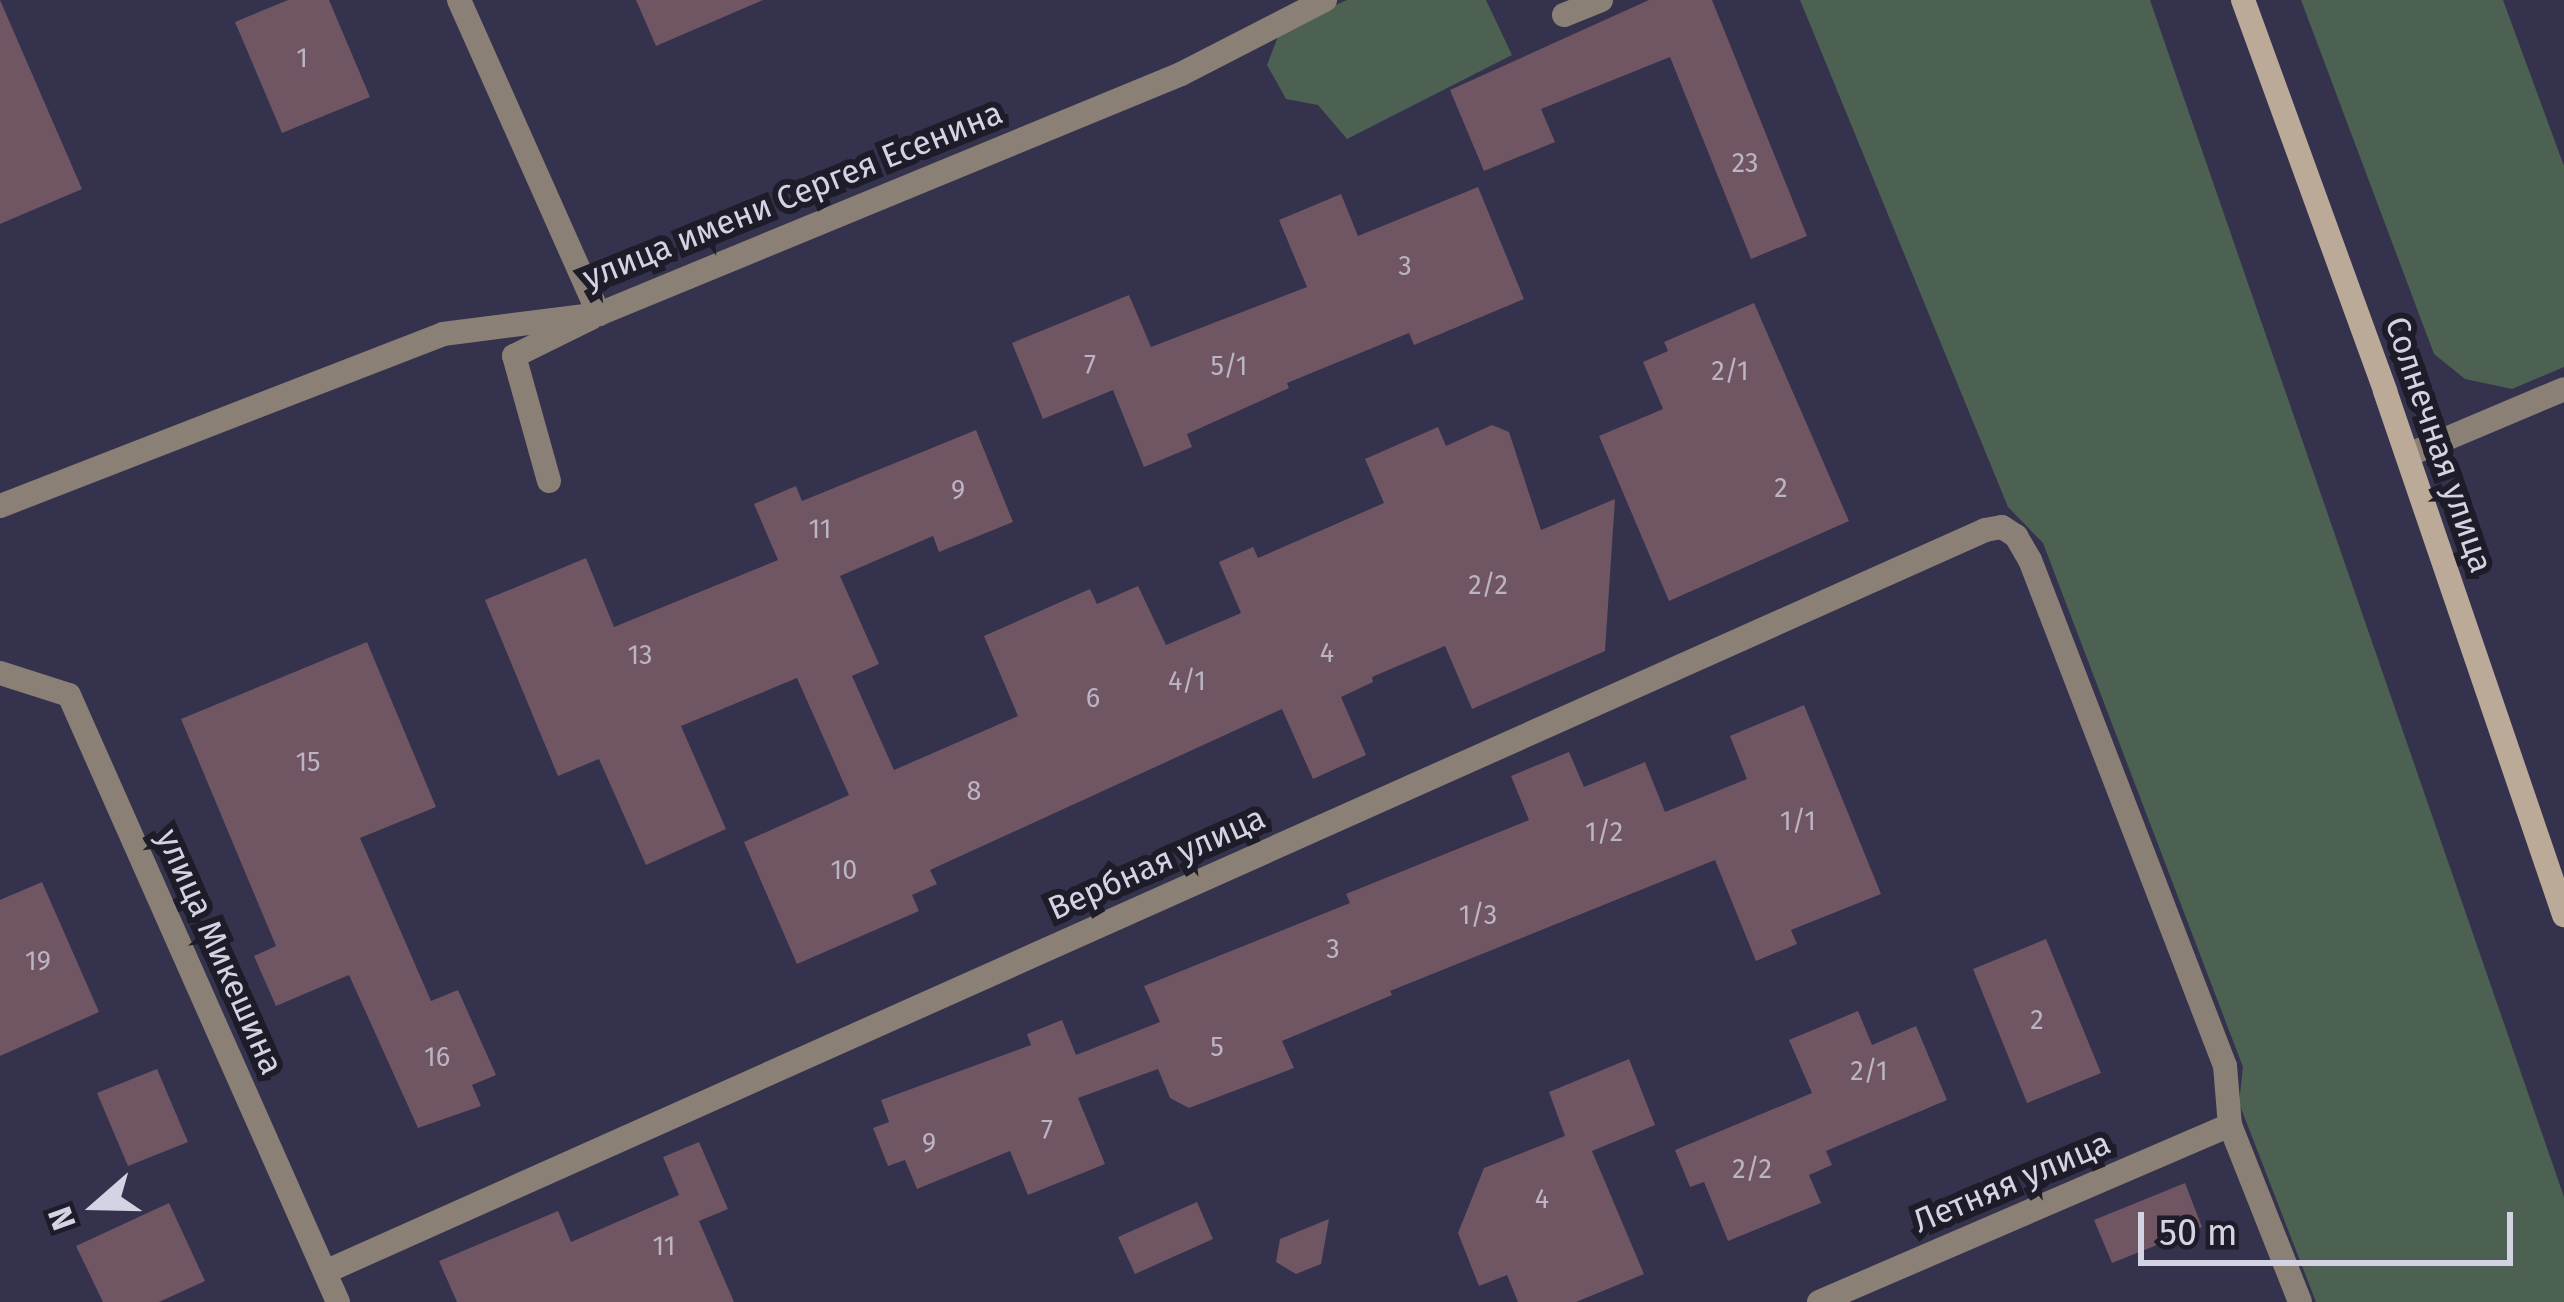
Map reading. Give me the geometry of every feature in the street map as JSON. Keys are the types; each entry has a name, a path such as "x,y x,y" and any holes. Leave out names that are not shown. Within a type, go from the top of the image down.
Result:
{"main road":[{"name":"Солнечная улица","path":"2243,0 2408,455 2564,915"}],"street":[{"path":"459,0 599,314 514,356 549,482"},
{"path":"1564,15 1601,0"},
{"name":"улица имени Сергея Есенина","path":"0,506 443,334 599,314 1181,74 1314,2"},
{"path":"2408,455 2564,389"},
{"name":"Вербная улица","path":"325,1272 2002,526 2016,536 2225,1066 2230,1125"},
{"name":"улица Микешина","path":"0,673 70,695 338,1302"},
{"path":"2230,1125 2300,1302"},
{"name":"Летняя улица","path":"1819,1302 2230,1125"}],"green space":[{"path":"1347,0 1486,0 1512,55 1347,139 1318,105 1286,99 1267,65 1281,29"},
{"path":"1800,0 2150,0 2564,1197 2564,1302 2316,1302 2239,1103 2243,1067 2043,543 2008,507"},
{"path":"2301,0 2503,0 2564,166 2564,367 2512,389 2465,379 2434,354"}],"building":[{"path":"0,0 82,189 0,224"},
{"path":"288,0 329,0 370,97 282,133 235,22"},
{"path":"636,0 763,0 656,46"},
{"path":"1649,0 1712,0 1807,236 1751,259 1670,57 1541,109 1555,142 1484,171 1450,90"},
{"path":"1478,187 1524,299 1414,345 1409,333 1287,383 1289,388 1187,434 1192,447 1144,467 1113,390 1043,419 1012,343 1129,295 1151,347 1307,287 1279,220 1341,194 1358,236"},
{"path":"1754,303 1849,521 1669,601 1599,436 1663,409 1643,362 1668,351 1664,342"},
{"path":"1492,425 1509,432 1541,530 1615,499 1605,651 1472,709 1445,646 1372,677 1373,682 1341,697 1366,755 1313,779 1282,709 930,870 937,884 912,895 919,911 797,964 744,842 849,795 797,678 681,726 726,829 646,865 599,759 558,776 485,600 586,558 614,627 778,560 754,504 796,486 802,501 976,430 1013,522 939,552 933,536 840,576 879,664 852,676 894,770 1018,716 984,636 1090,589 1097,604 1138,586 1166,645 1241,613 1219,562 1253,547 1258,558 1384,503 1365,459 1438,427 1446,446"},
{"path":"367,642 436,807 360,838 431,1001 458,990 496,1075 472,1085 481,1106 418,1128 349,975 276,1006 254,956 276,946 181,719"},
{"path":"1804,705 1881,894 1791,930 1797,944 1756,961 1715,860 1390,991 1392,995 1282,1041 1294,1068 1189,1108 1170,1098 1158,1069 1078,1098 1105,1164 1028,1195 1010,1151 917,1189 905,1160 888,1166 873,1128 889,1122 881,1100 1031,1045 1027,1034 1062,1020 1076,1055 1160,1022 1144,986 1350,903 1346,894 1529,820 1511,776 1569,752 1584,787 1645,762 1665,812 1747,779 1730,736"},
{"path":"42,882 99,1012 0,1056 0,900"},
{"path":"2046,939 2101,1073 2027,1103 1973,969"},
{"path":"1858,1011 1872,1045 1916,1026 1947,1100 1826,1151 1832,1165 1809,1175 1821,1203 1728,1241 1704,1182 1690,1187 1675,1150 1812,1093 1789,1040"},
{"path":"1629,1059 1655,1125 1592,1151 1644,1274 1576,1302 1518,1302 1507,1275 1479,1286 1458,1233 1484,1168 1565,1136 1549,1092"},
{"path":"157,1069 188,1142 128,1166 97,1093"},
{"path":"699,1142 728,1209 699,1221 734,1302 457,1302 439,1261 558,1211 571,1242 679,1195 663,1157"},
{"path":"2185,1183 2202,1227 2112,1263 2094,1220"},
{"path":"1197,1202 1213,1239 1135,1274 1118,1237"},
{"path":"169,1203 205,1281 159,1302 103,1302 76,1246"},
{"path":"1329,1219 1321,1264 1296,1274 1276,1262 1280,1239"}]}
